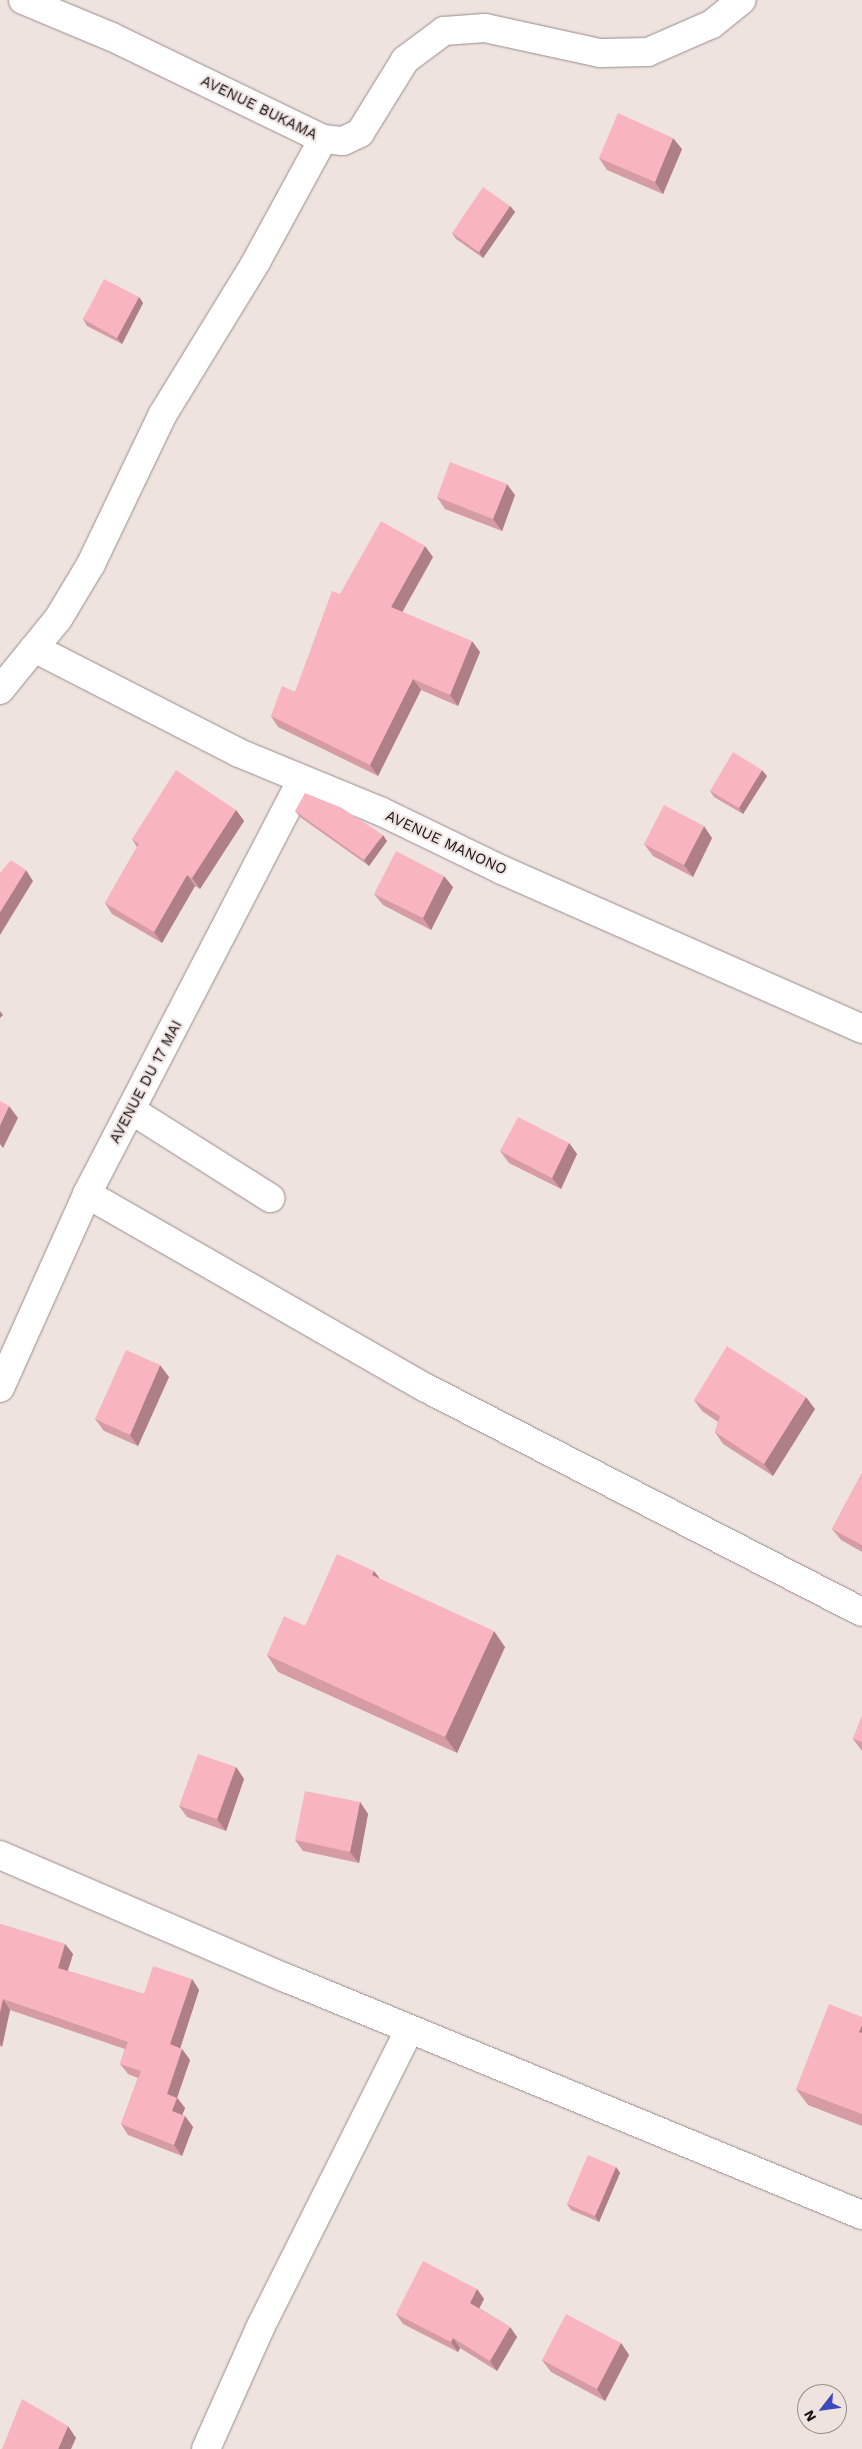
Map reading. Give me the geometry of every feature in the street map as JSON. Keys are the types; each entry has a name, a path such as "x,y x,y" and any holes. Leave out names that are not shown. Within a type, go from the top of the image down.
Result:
{"street":[{"name":"AVENUE BUKAMA","path":"23,0 112,37 323,139 343,141 360,133 405,60 444,31 485,28 600,53 648,52 712,24 742,0"},
{"path":"0,690 58,619 91,564 163,414 256,262 323,139"},
{"name":"AVENUE MANONO","path":"34,648 239,753 301,781 380,811 502,870 862,1029"},
{"name":"AVENUE DU 17 MAI","path":"0,1388 87,1194 301,781"},
{"path":"132,1110 270,1198"},
{"path":"87,1194 426,1388 862,1612"},
{"path":"0,1855 409,2030 862,2215"},
{"path":"206,2449 260,2328 409,2030"}],"building":[{"path":"618,113 673,138 655,182 599,158"},
{"path":"483,187 510,206 479,252 452,233"},
{"path":"104,279 139,297 117,338 83,319"},
{"path":"450,462 507,484 493,519 437,497"},
{"path":"381,521 425,546 391,607 472,641 450,695 413,679 370,765 271,716 282,686 295,692 332,591 340,594"},
{"path":"733,752 762,770 739,808 710,791"},
{"path":"176,770 236,810 192,878 187,875 154,932 105,903 139,844 132,839"},
{"path":"305,793 342,808 383,835 364,860 295,811"},
{"path":"664,805 704,826 684,865 644,844"},
{"path":"396,851 444,876 423,918 374,894"},
{"path":"11,860 26,870 0,912 0,873"},
{"path":"0,1101 9,1106 0,1125"},
{"path":"518,1117 569,1143 552,1178 500,1151"},
{"path":"727,1346 806,1397 764,1464 715,1432 720,1416 694,1400"},
{"path":"126,1350 160,1365 130,1435 95,1419"},
{"path":"862,1473 862,1545 832,1529"},
{"path":"337,1554 374,1571 372,1575 494,1631 445,1737 267,1655 284,1616 305,1626"},
{"path":"862,1716 862,1742 853,1739"},
{"path":"198,1754 236,1767 217,1819 179,1806"},
{"path":"305,1791 360,1802 350,1852 295,1840"},
{"path":"0,1924 65,1944 58,1968 144,1994 153,1966 192,1979 170,2044 182,2049 167,2094 177,2098 172,2111 185,2116 174,2145 121,2124 141,2071 120,2064 128,2042 3,1999 0,2012"},
{"path":"829,2004 862,2017 862,2025 859,2032 862,2033 862,2114 796,2089"},
{"path":"588,2155 616,2167 595,2216 567,2204"},
{"path":"423,2261 477,2289 470,2303 510,2327 490,2361 453,2338 451,2342 396,2314"},
{"path":"566,2314 621,2343 597,2389 542,2360"},
{"path":"22,2399 68,2426 58,2449 2,2449"}]}
